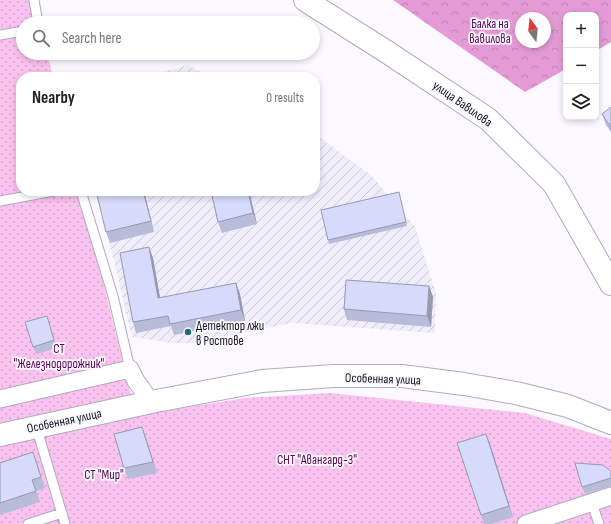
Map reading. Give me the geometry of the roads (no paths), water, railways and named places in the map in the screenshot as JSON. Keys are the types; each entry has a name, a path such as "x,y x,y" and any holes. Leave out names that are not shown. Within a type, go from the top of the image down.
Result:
{"main road":[{"name":"улица Вавилова","path":"305,0 488,118 554,184 611,284"},
{"name":"Особенная улица","path":"0,434 151,402 262,381 333,376 402,376 464,384 516,393 568,406 611,423"}],"street":[{"path":"0,399 130,369 136,381 151,402"},
{"path":"526,524 611,496"}],"lane":[{"path":"34,0 37,16"},
{"path":"0,35 16,32"},
{"path":"0,201 27,196"},
{"path":"83,196 113,296 130,369"},
{"path":"36,426 65,524"},
{"path":"592,502 599,524"},
{"path":"28,524 62,513"}],"place":[{"name":"Детектор лжи в Ростове","path":"188,332"}],"park label":[{"name":"Балка на вавилова","path":"490,30"},
{"name":"СТ \"Железнодорожник\"","path":"59,356"},
{"name":"СНТ \"Авангард-3\"","path":"317,459"},
{"name":"СТ \"Мир\"","path":"104,474"}]}
